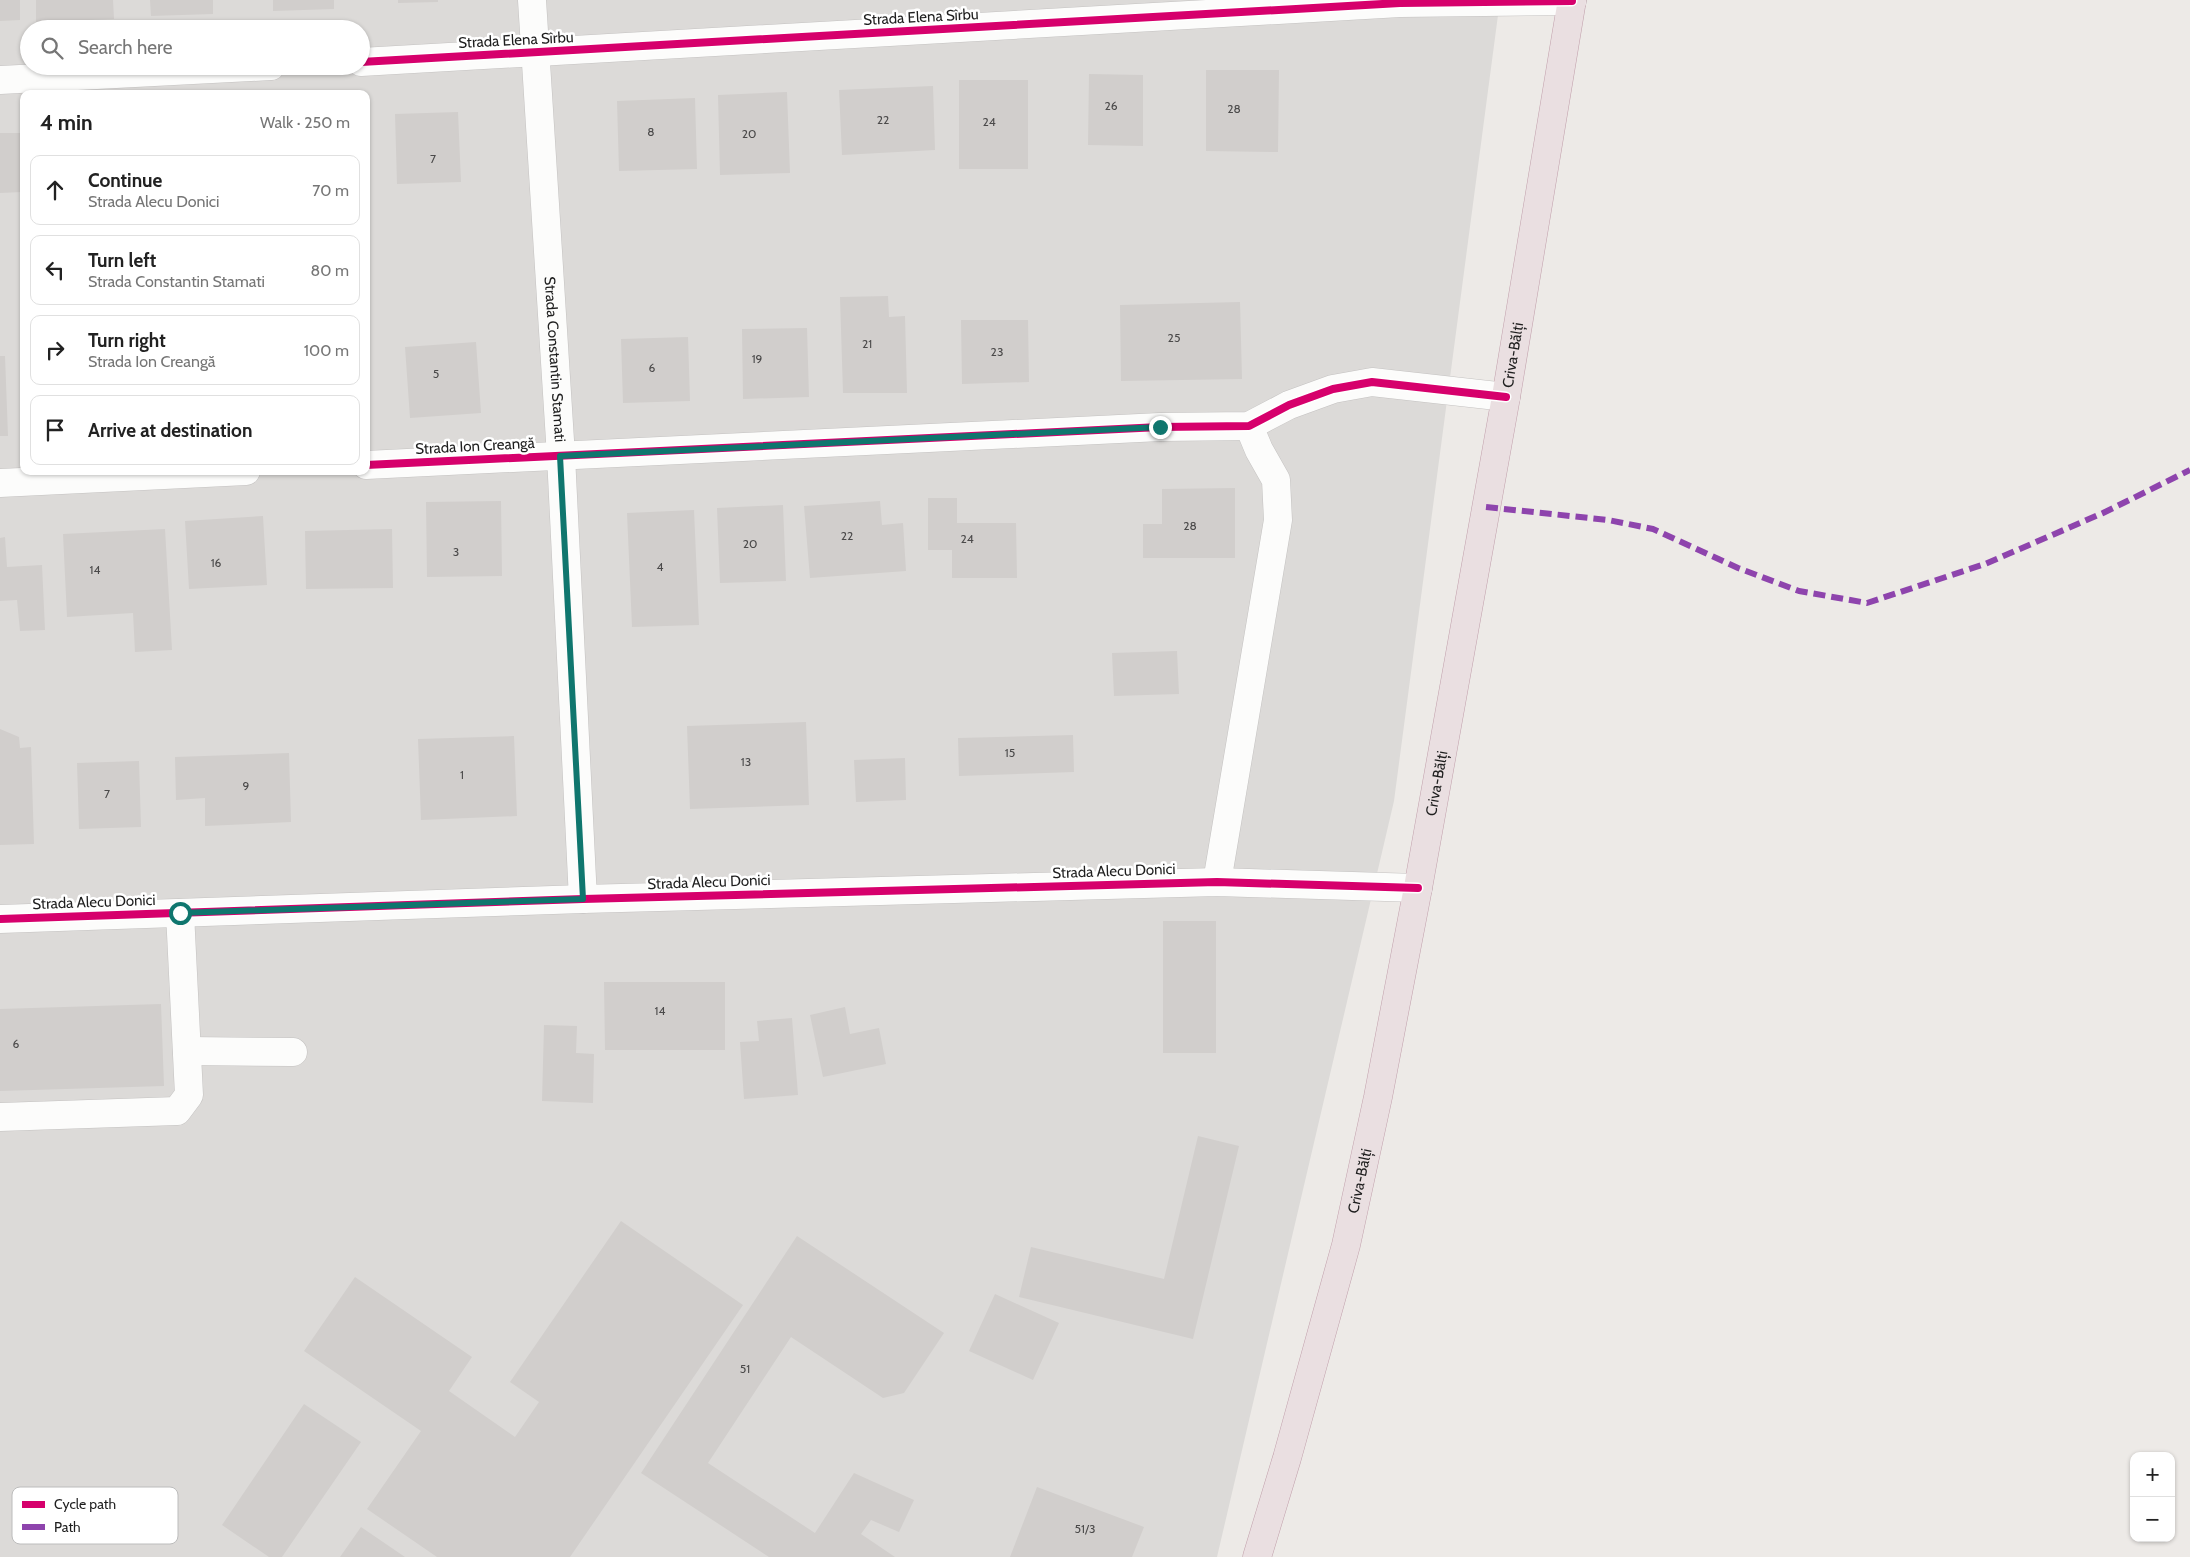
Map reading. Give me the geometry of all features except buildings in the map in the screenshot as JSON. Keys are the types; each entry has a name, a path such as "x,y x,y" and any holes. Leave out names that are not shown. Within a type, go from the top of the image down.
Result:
{"highway":[{"name":"Criva-Bălți","path":"1257,1557 1287,1458 1346,1245 1378,1097 1418,888 1506,397 1572,1"}],"street":[{"name":"Strada Constantin Stamati","path":"532,0 560,456 583,899"},
{"name":"Strada Elena Sîrbu","path":"370,62 1400,3 1572,1"},
{"path":"0,80 97,75"},
{"name":"Strada Ion Creangă","path":"370,465 1150,427 1249,426 1289,405 1333,389 1372,382 1506,397"},
{"path":"1217,882 1278,520 1276,480 1259,450 1249,426"},
{"path":"0,483 164,475"},
{"name":"Strada Alecu Donici","path":"0,919 583,899 1217,882 1418,888"},
{"path":"0,1117 177,1111 189,1095 180,913"},
{"path":"187,1051 292,1052"}],"shaded area":[{"path":"0,0 1500,0 1394,801 1217,1557 0,1557"}],"marked path":[{"path":"1486,507 1608,520 1653,529 1738,568 1799,591 1867,603 1985,564 2103,513 2190,470"}],"cycle path":[{"path":"370,61 1400,3 1572,1"},
{"path":"370,465 1160,427 1249,426 1289,405 1333,389 1372,382 1506,397"},
{"path":"0,919 583,899 1217,882 1418,888"}],"route":[{"path":"180,913 583,899 560,456 1160,427"}]}
